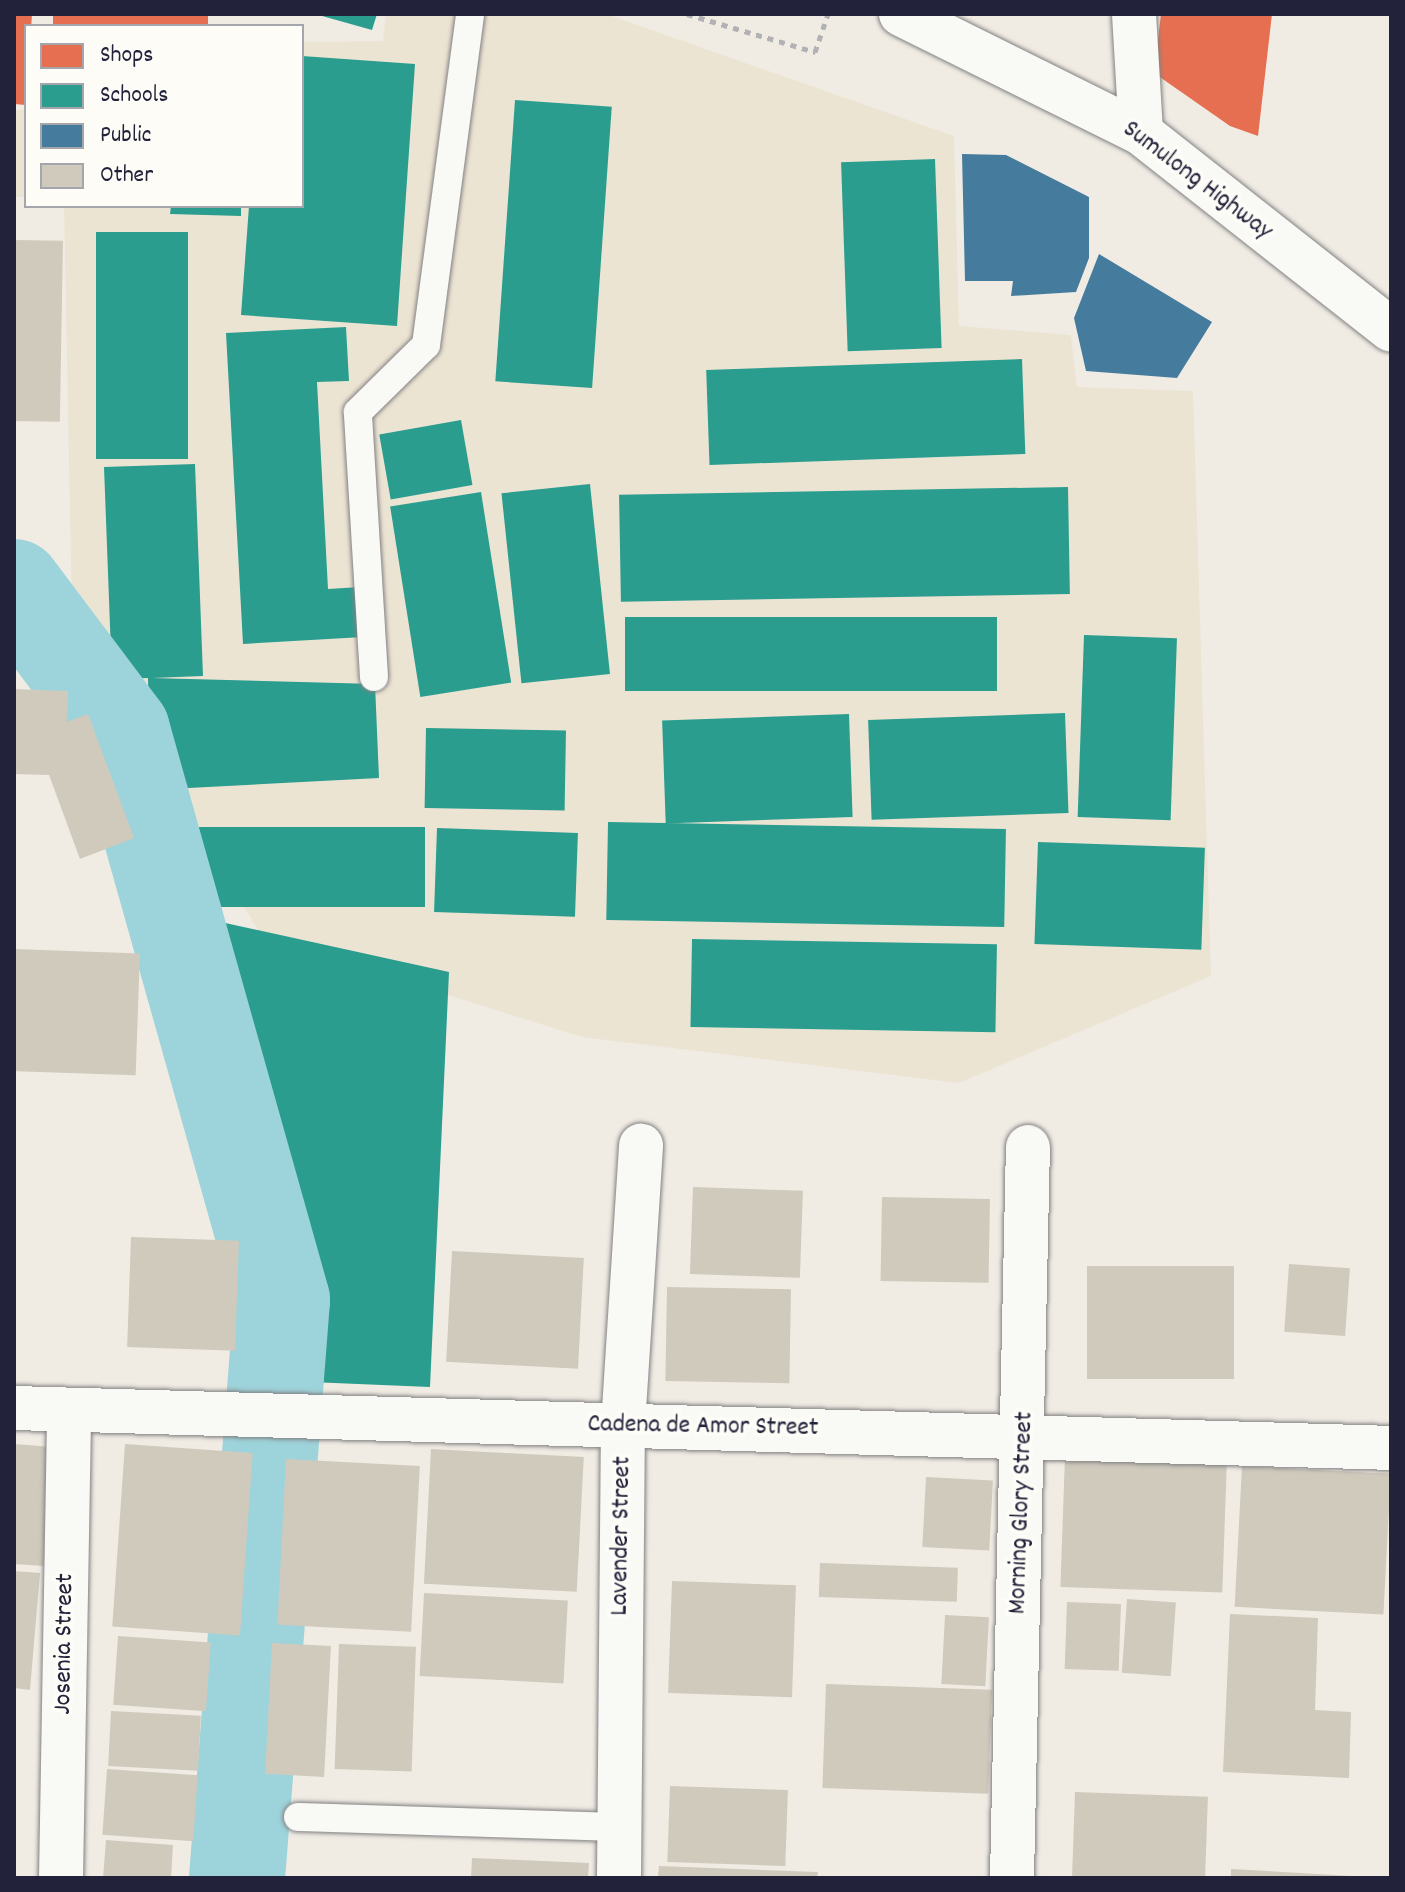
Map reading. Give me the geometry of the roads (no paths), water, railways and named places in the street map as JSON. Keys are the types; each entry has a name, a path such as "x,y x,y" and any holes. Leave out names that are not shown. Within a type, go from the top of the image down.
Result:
{"street":[{"name":"Sumulong Highway","path":"901,14 1141,133 1391,330"},
{"path":"1134,14 1141,133"},
{"name":"Lavender Street","path":"619,1878 623,1425 641,1146"},
{"name":"Morning Glory Street","path":"1012,1878 1025,1435 1028,1147"},
{"name":"Cadena de Amor Street","path":"14,1408 329,1420 1025,1435 1391,1448"},
{"name":"Josenia Street","path":"61,1878 69,1410"}],"lane":[{"path":"374,677 358,412 426,345 470,14"},
{"path":"298,1817 619,1827"}],"waterway":[{"path":"14,587 122,731 282,1300 237,1878"}]}
